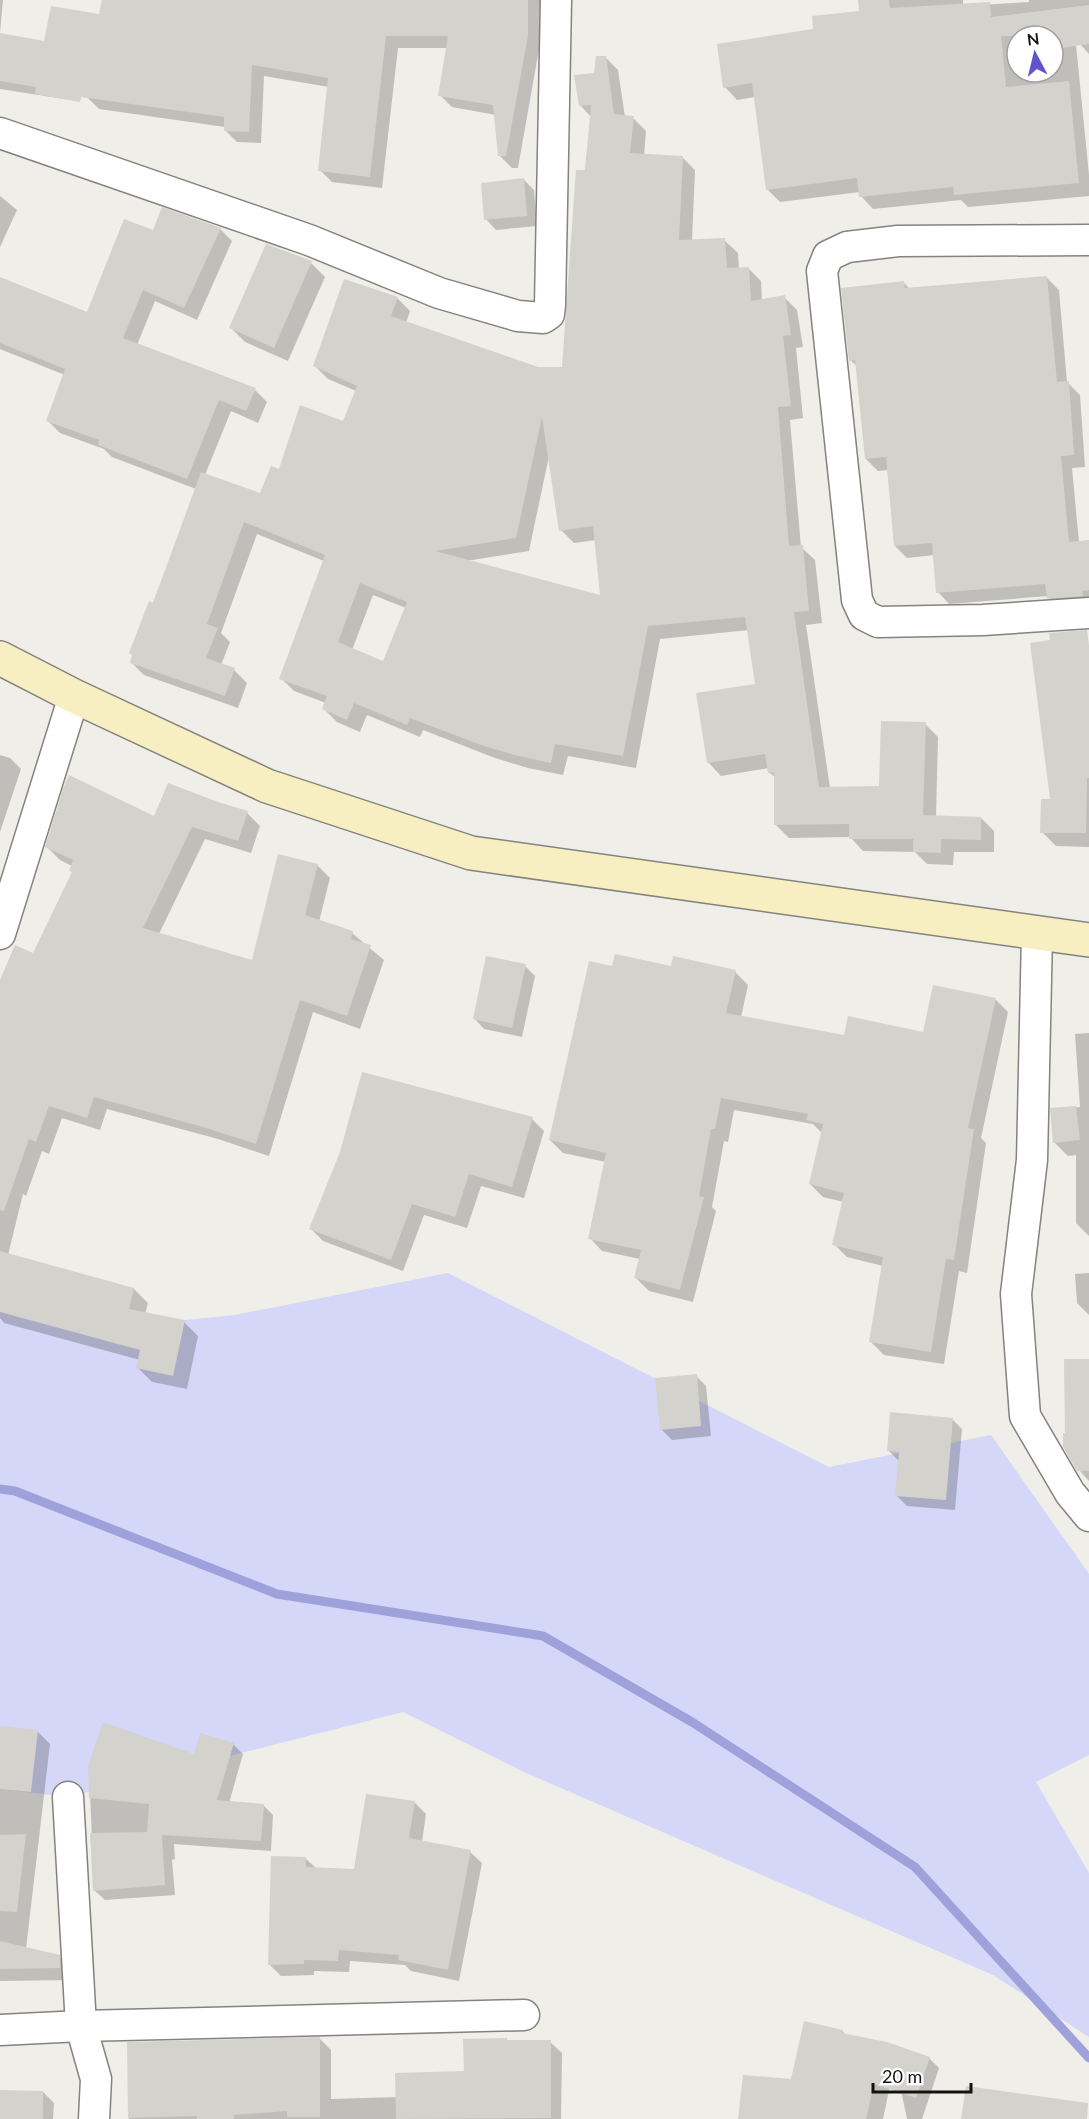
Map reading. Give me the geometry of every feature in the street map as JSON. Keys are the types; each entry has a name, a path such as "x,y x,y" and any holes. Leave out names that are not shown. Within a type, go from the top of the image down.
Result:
{"street":[{"path":"0,133 309,240 439,293 518,316 543,318 549,314 550,305 556,0"},
{"path":"1089,240 898,241 847,247 828,256 822,271 857,600 864,615 878,622 983,620 1089,613"},
{"path":"0,658 74,696 267,786 471,853 1089,940"},
{"path":"0,934 74,696"},
{"path":"1037,934 1032,1160 1016,1294 1025,1416 1070,1493 1089,1516"},
{"path":"68,1797 81,2026 96,2079 94,2119"},
{"path":"0,2030 524,2015"}],"shaded area":[{"path":"0,1266 96,1329 235,1315 448,1273 829,1467 991,1435 1089,1574 1089,1755 1036,1782 1089,1873 1089,2037 993,1975 524,1772 403,1712 68,1797 0,1789"}],"building":[{"path":"102,0 528,0 528,36 506,156 498,156 493,105 438,96 448,36 386,36 370,177 318,171 328,78 252,65 249,132 224,131 224,117 81,97 80,102 35,94 36,87 0,81 0,33 44,41 51,6 99,14"},
{"path":"858,0 889,0 890,8 990,2 991,17 1089,5 1089,44 1065,47 1065,24 1005,24 1005,36 1001,36 1006,87 1065,84 1065,81 1069,81 1079,183 954,195 953,187 859,197 857,178 766,190 752,83 723,88 717,44 813,29 812,16 859,11"},
{"path":"596,56 606,56 614,114 634,116 630,153 683,156 679,240 725,238 727,268 749,267 751,301 785,295 791,335 783,336 791,406 778,407 789,546 803,545 809,611 794,612 819,787 879,786 881,721 926,722 923,815 981,817 981,840 941,839 941,853 913,852 913,839 849,839 849,824 774,825 774,772 768,773 765,754 707,763 696,693 755,684 745,617 648,626 623,756 555,744 551,763 481,745 410,718 407,725 354,703 347,720 322,709 327,696 279,679 325,555 244,522 207,624 218,628 206,658 235,668 225,696 130,663 132,655 129,653 149,601 153,603 201,472 260,493 271,466 279,469 300,405 343,421 357,386 313,366 344,279 398,297 391,316 538,367 562,367 576,170 585,170 591,105 579,106 574,75 594,73","holes":["542,417 559,531 593,526 600,595 435,551 516,538","360,583 407,602 383,661 338,642"]},
{"path":"524,178 527,216 484,220 481,183"},
{"path":"162,207 221,228 184,308 143,290 123,338 256,388 246,411 219,400 187,479 98,445 99,440 46,421 65,369 0,343 0,277 87,312 124,219 153,230"},
{"path":"266,244 312,261 274,348 229,328"},
{"path":"1047,276 1057,382 1069,381 1074,455 1061,456 1069,542 1089,540 1089,590 1082,591 1083,596 1047,599 1045,584 936,593 932,543 894,546 886,457 865,459 855,360 849,361 841,288 904,281 905,288"},
{"path":"1087,630 1089,778 1087,778 1086,833 1040,833 1041,799 1050,799 1030,643 1050,640 1049,633"},
{"path":"69,775 154,816 168,783 248,811 238,841 192,827 143,928 252,960 278,854 318,864 305,915 353,931 351,939 371,945 347,1016 300,1000 256,1144 94,1097 87,1118 49,1106 36,1142 29,1139 4,1211 0,1210 0,980 15,945 33,953 72,872 69,871 73,860 45,847"},
{"path":"615,954 671,966 673,956 736,970 726,1013 844,1035 848,1016 923,1032 933,985 996,998 968,1128 974,1129 954,1260 946,1259 931,1352 869,1342 883,1257 832,1245 844,1193 809,1184 823,1124 806,1120 808,1114 721,1098 715,1129 711,1129 699,1196 704,1197 680,1290 634,1278 641,1250 588,1239 606,1153 549,1140 589,961 612,966"},
{"path":"486,956 526,964 512,1028 473,1019"},
{"path":"362,1072 533,1117 512,1187 469,1174 455,1217 412,1204 391,1260 309,1229 340,1152"},
{"path":"1076,1106 1080,1140 1053,1143 1050,1108"},
{"path":"0,1251 134,1288 129,1309 185,1320 173,1376 136,1368 140,1350 0,1312"},
{"path":"1064,1359 1089,1359 1089,1471 1077,1471 1063,1447 1063,1433 1065,1433"},
{"path":"697,1374 701,1426 660,1430 655,1378"},
{"path":"890,1412 953,1418 946,1500 895,1496 899,1452 887,1451"},
{"path":"103,1722 194,1754 200,1733 234,1743 217,1800 264,1804 261,1841 162,1835 165,1885 93,1891 90,1833 147,1832 149,1804 89,1798 88,1766"},
{"path":"0,1726 38,1730 31,1792 0,1789"},
{"path":"366,1794 415,1801 409,1838 471,1850 448,1970 398,1960 399,1955 339,1950 338,1961 304,1960 304,1964 268,1965 271,1856 306,1857 306,1867 354,1869"},
{"path":"26,1834 17,1912 0,1911 0,1835"},
{"path":"0,1941 60,1955 60,1968 0,1969"},
{"path":"804,2021 843,2030 842,2033 887,2042 930,2057 916,2098 874,2084 866,2119 738,2119 743,2075 791,2079"},
{"path":"320,2037 320,2117 287,2117 287,2111 234,2115 234,2119 197,2119 197,2116 128,2118 127,2042"},
{"path":"507,2038 507,2040 551,2040 551,2118 396,2119 395,2073 464,2071 463,2039"},
{"path":"966,2086 1088,2103 1087,2119 961,2119"},
{"path":"0,2090 43,2091 43,2119 0,2119"}],"waterway":[{"path":"0,1489 15,1491 277,1594 543,1636 692,1722 915,1867 1089,2058"}]}
